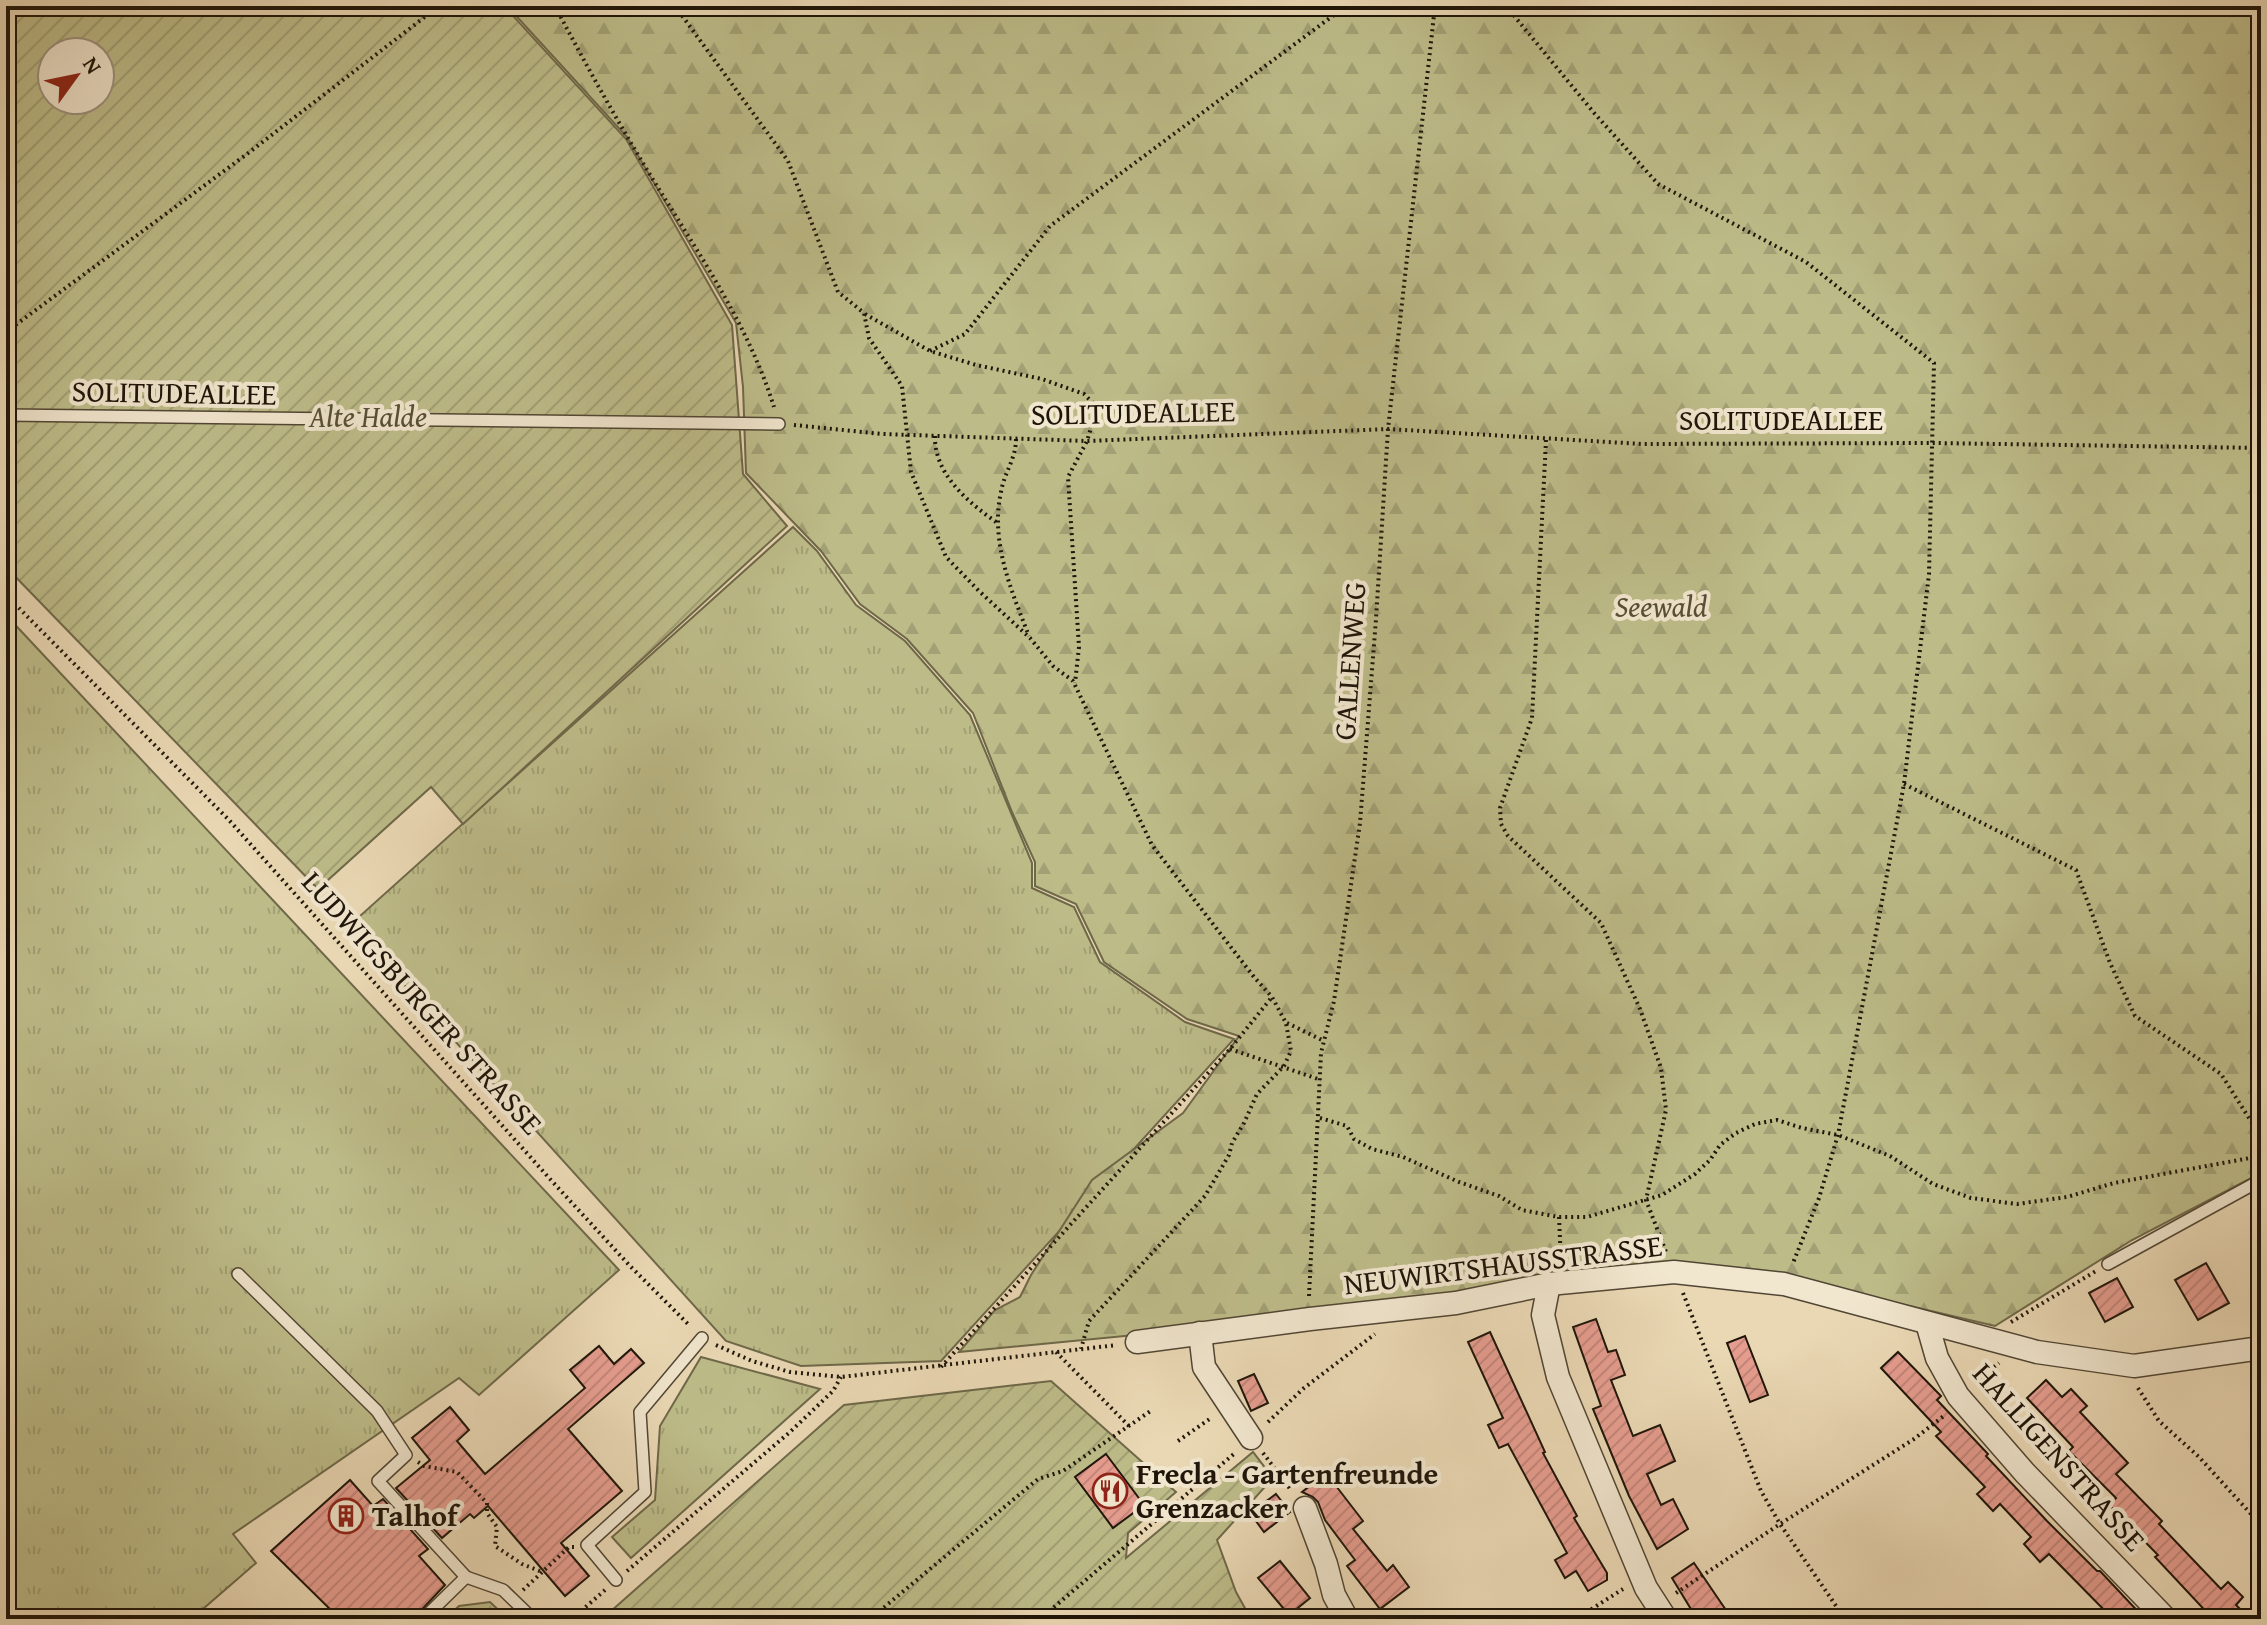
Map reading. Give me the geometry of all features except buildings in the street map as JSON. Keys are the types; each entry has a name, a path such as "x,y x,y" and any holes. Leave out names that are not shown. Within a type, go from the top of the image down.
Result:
{"street":[{"name":"NEUWIRTSHAUSSTRASSE","path":"1137,1342 1456,1303 1556,1283 1674,1272 1784,1284 2037,1352 2134,1366 2261,1348"},
{"path":"1556,1283 1543,1315 1558,1377 1642,1577 1662,1612"},
{"name":"HALLIGENSTRASSE","path":"1927,1323 1937,1358 1958,1396 2025,1473 2166,1619"},
{"path":"1200,1333 1204,1367 1251,1438"},
{"path":"1305,1508 1334,1595 1347,1619"}],"lane":[{"name":"SOLITUDEALLEE","path":"6,415 779,424"},
{"path":"2108,1264 2261,1180"},
{"path":"238,1274 377,1411 406,1455 378,1481 466,1577 503,1590 533,1619"},
{"path":"616,1580 587,1545 645,1492 640,1412 702,1338"},
{"path":"423,1619 466,1577"}],"path":[{"path":"6,332 247,154 439,6"},
{"path":"555,6 646,169 731,305 766,383 779,424"},
{"path":"675,6 788,161 838,292 864,313 930,351 976,365 1042,379 1084,394 1094,404 1087,441 1068,477 1079,647 1075,686"},
{"path":"930,351 965,334 1050,226 1346,6"},
{"name":"GALLENWEG","path":"1310,1319 1308,1281 1320,1118 1321,1053 1334,1001 1360,823 1388,429 1435,6"},
{"path":"1506,6 1595,114 1658,184 1806,262 1934,363 1929,574 1904,784 1838,1135 1819,1198 1784,1284"},
{"path":"864,313 869,338 902,386 911,472 946,557 1030,638 1053,666 1073,681 1152,845 1272,997 1286,1023 1291,1051 1284,1066 1257,1094 1229,1155 1205,1196 1089,1321 1081,1349"},
{"name":"SOLITUDEALLEE","path":"779,424 907,435 1087,441 1388,429 1642,444 1933,443 2261,448"},
{"path":"935,436 934,451 946,474 971,504 996,522"},
{"path":"1016,439 1016,452 1001,489 996,522 1008,580 1030,638"},
{"path":"1546,440 1532,718 1500,808 1501,824 1508,836 1601,923 1640,1009 1661,1068 1666,1110 1646,1200 1761,1491 1845,1619"},
{"name":"LUDWIGSBURGER STRASSE","path":"6,595 228,819 550,1179 702,1338 752,1361 790,1372 841,1377"},
{"path":"1904,784 2076,870 2110,963 2135,1016 2221,1074 2261,1137"},
{"path":"941,1367 1230,1049 1272,997"},
{"path":"1286,1023 1324,1041"},
{"path":"1230,1049 1321,1080"},
{"path":"1320,1118 1347,1126 1354,1139 1372,1149 1403,1157 1499,1196 1522,1210 1559,1217 1587,1217 1662,1195 1695,1174 1720,1145 1736,1133 1755,1124 1777,1120 1838,1135 1890,1156 1933,1184 1971,1198 2017,1204 2067,1197 2114,1183 2261,1156"},
{"path":"1556,1283 1559,1217"},
{"path":"2036,1307 2094,1272"},
{"path":"1040,1619 1251,1438 1304,1388 1366,1343 1404,1309"},
{"path":"572,1619 790,1432 833,1391 841,1377 1137,1342"},
{"path":"1056,1352 1129,1426"},
{"path":"1973,1384 1994,1366"},
{"path":"2134,1366 2135,1383 2159,1421 2199,1457 2261,1525"},
{"path":"1178,1441 1229,1405"},
{"path":"1662,1612 1780,1524 1926,1431 1954,1407"},
{"path":"870,1619 1038,1479 1063,1471 1152,1410"},
{"path":"1251,1438 1305,1508"},
{"path":"406,1455 424,1466 457,1472 487,1503 487,1513 497,1527 495,1546 522,1564 542,1572"},
{"path":"513,1600 569,1547 587,1545"},
{"path":"1576,1619 1642,1577"},
{"path":"6,1603 18,1619"}],"green space":[{"name":"Alte Halde","path":"6,6 504,6 626,139 732,325 743,474 787,526 463,824 431,787 318,889 6,567"},
{"name":"Seewald","path":"507,6 2261,6 2261,1173 2132,1240 1995,1326 1782,1276 1454,1296 1135,1335 959,1352 995,1310 1020,1297 1092,1180 1183,1113 1239,1036 1187,1019 1104,962 1076,904 1035,886 1035,862 973,713 907,639 860,604 821,551 746,473 743,387 736,323 627,137"},
{"path":"793,527 817,551 856,605 905,641 970,715 1032,863 1032,888 1074,907 1100,962 1185,1022 1234,1039 941,1361 801,1366 726,1341 350,925"},
{"path":"6,615 619,1270 479,1395 459,1378 233,1534 256,1563 203,1609 211,1619 6,1619"},
{"path":"701,1357 820,1389 631,1558 612,1537 655,1500 660,1426"},
{"path":"1051,1381 1176,1492 1128,1533 1126,1558 1253,1452 1273,1478 1217,1540 1236,1592 1251,1619 602,1619 844,1405"},
{"path":"490,1602 508,1619 445,1619 459,1606"}],"place":[{"name":"Frecla - Gartenfreunde Grenzacker","path":"1110,1491"},
{"name":"Talhof","path":"346,1516"}]}
